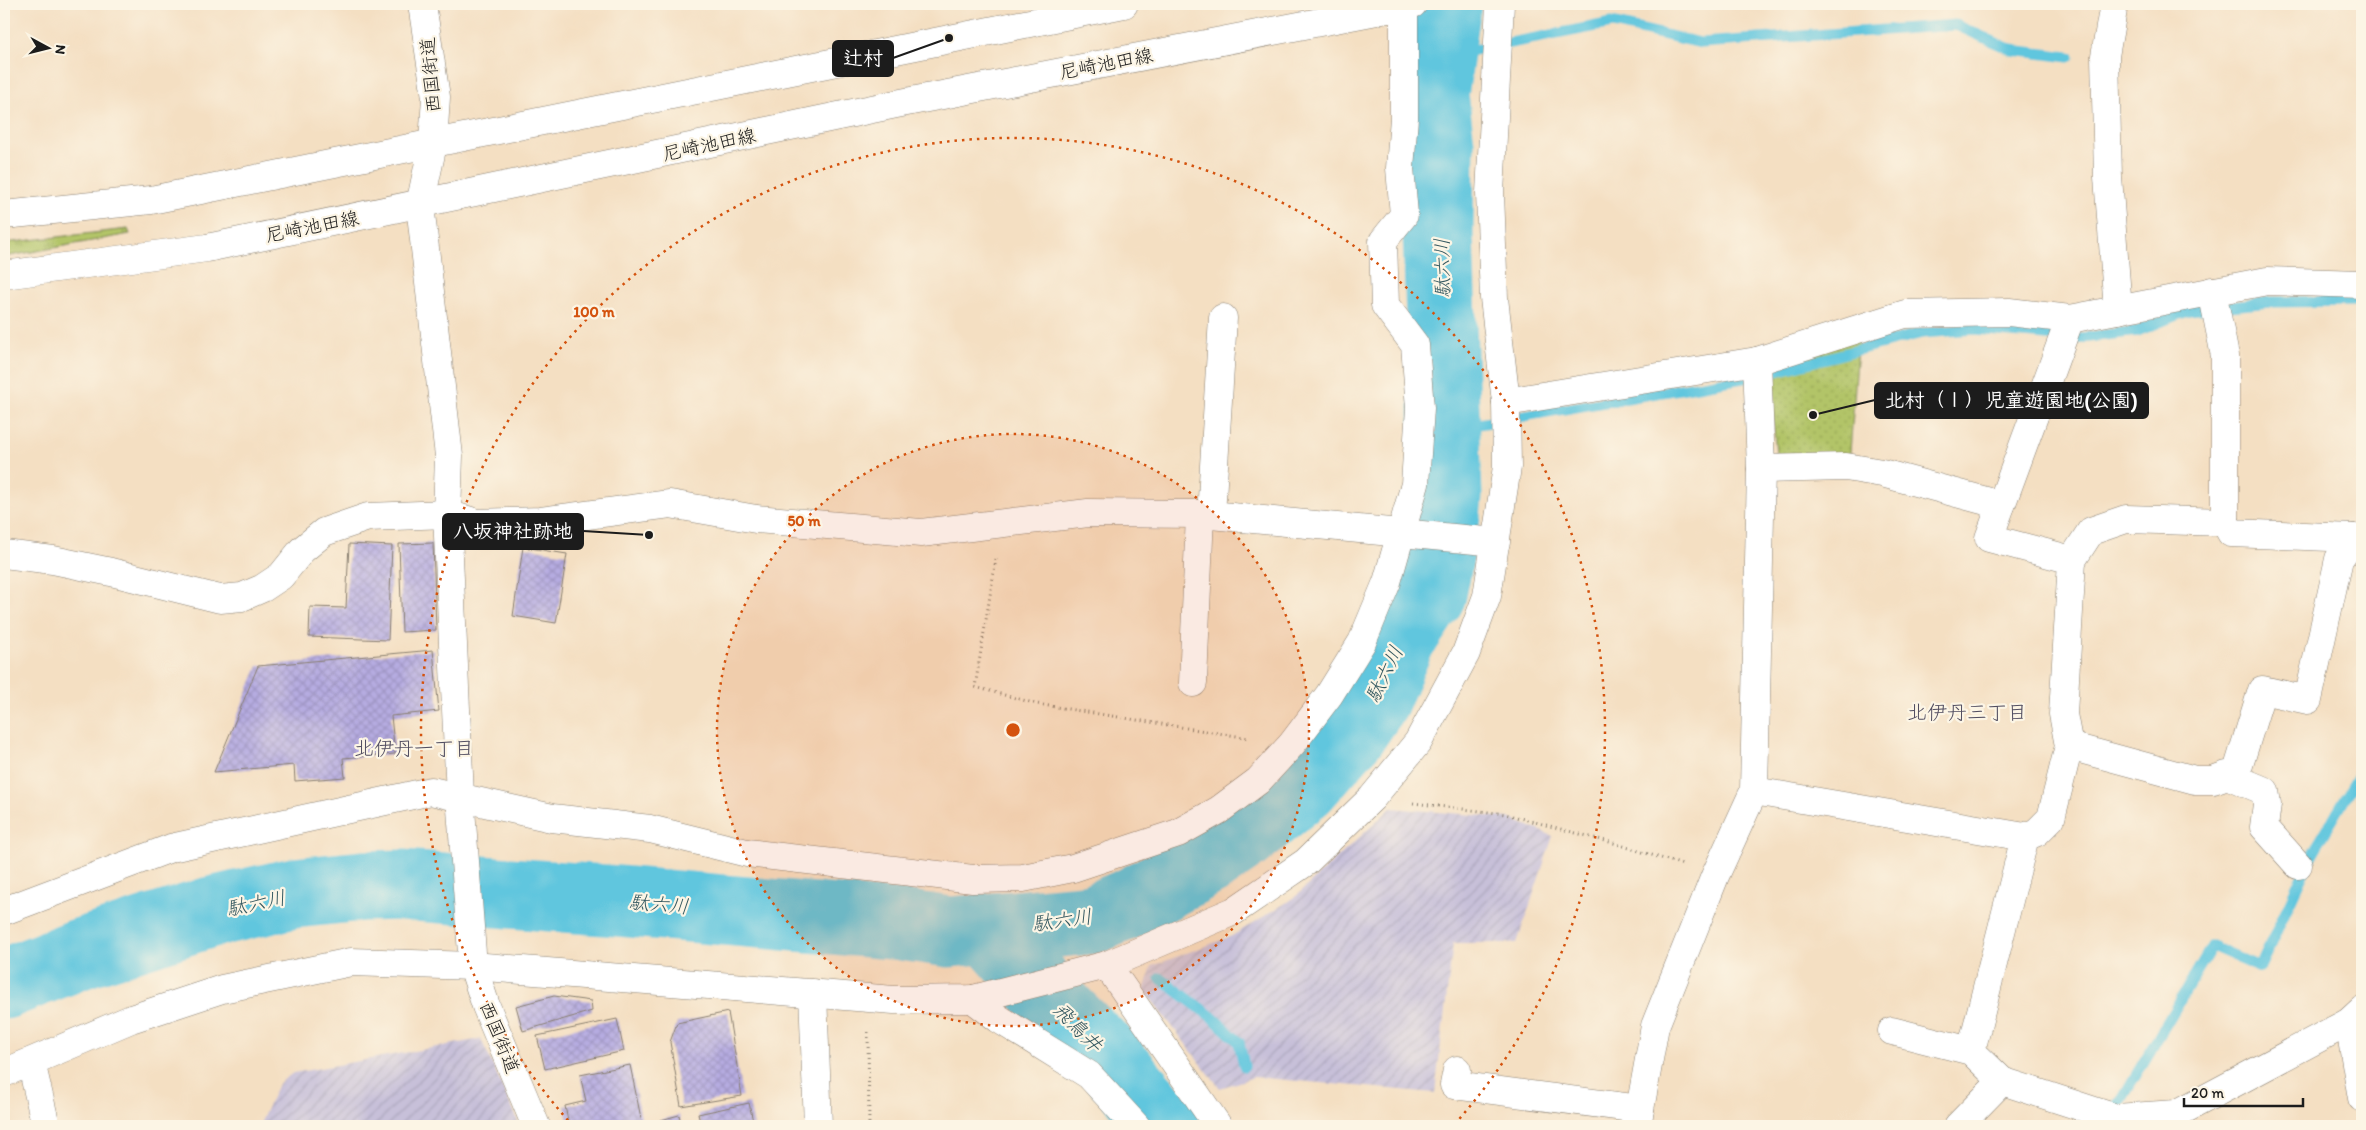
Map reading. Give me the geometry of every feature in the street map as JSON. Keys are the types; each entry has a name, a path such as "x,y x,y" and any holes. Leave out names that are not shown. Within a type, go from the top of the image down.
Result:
{"street":[{"name":"西国街道","path":"422,4 436,97 433,144 420,205 449,456 447,514 462,804 473,956 486,1006 536,1126"},
{"path":"4,215 150,200 433,144 1088,7 1124,4"},
{"path":"4,911 171,848 431,791 462,804 552,818 650,829 747,853 973,878 1023,878 1073,868 1178,833 1219,810 1258,782 1292,744 1329,695 1362,642 1387,582 1415,484 1420,408 1415,345 1385,305 1383,241 1404,216 1400,168 1404,118 1407,4"},
{"name":"尼崎池田線","path":"4,275 208,248 896,104 1407,4"},
{"path":"4,1073 131,1018 222,989 351,962 473,956 868,998 894,1000 985,996 1107,965 1234,911 1306,862 1372,798 1418,742 1466,652 1487,596 1507,467 1506,402 1494,298 1490,193 1500,4"},
{"path":"2114,4 2104,56 2108,177 2118,310"},
{"path":"1506,402 1757,361 1906,314 2009,312 2070,319 2267,281 2362,284"},
{"path":"2212,291 2225,356 2225,522 2231,533 2358,540"},
{"path":"1193,683 1223,318"},
{"path":"2070,319 1989,538 2072,560"},
{"path":"1455,1083 1638,1118 1655,1026 1716,876 1754,790 1761,469 1757,361"},
{"path":"1761,469 1846,467 1882,473 2001,505"},
{"path":"4,554 53,560 111,572 220,600 242,597 263,588 281,576 302,550 324,532 348,522 368,517 447,514 477,523 541,521 670,504 756,518 921,533 1088,513 1206,514 1496,542"},
{"path":"1754,790 2025,837 2037,832 2051,818 2069,746 2063,714 2072,560 2091,531 2126,519 2225,522"},
{"path":"2235,778 2262,690 2308,700 2339,559 2358,540"},
{"path":"2069,746 2195,780 2213,780 2227,775 2265,790 2267,804 2264,827 2298,866"},
{"path":"1970,1051 2025,837"},
{"path":"1107,965 1218,1126"},
{"path":"813,993 818,1126"},
{"path":"985,996 999,1019 1089,1075 1136,1126"},
{"path":"1892,1031 1970,1051 2002,1081 2115,1122 2165,1121 2355,1016 2362,1098"},
{"path":"31,1062 46,1126"},
{"path":"1958,1126 2002,1081"}],"path":[{"path":"1002,524 975,687 1037,704 1292,744"},
{"path":"1372,798 1506,814 1617,844 1716,876"},
{"path":"868,998 869,1126"}],"shaded area":[{"path":"1391,808 1509,818 1553,836 1517,943 1453,943 1435,1093 1254,1077 1220,1088 1144,990 1152,966 1232,936 1294,898"},
{"path":"481,1039 520,1126 259,1126 278,1084 293,1073"}],"green space":[{"path":"128,229 130,234 4,257 4,243"},
{"path":"1859,335 1849,465 1777,464 1768,365"}],"building":[{"path":"433,543 436,630 402,632 399,544"},
{"path":"349,544 392,546 388,640 309,637 310,607 346,608"},
{"path":"523,547 567,554 556,623 513,616"},
{"path":"433,650 439,711 391,716 395,754 343,758 345,777 295,781 294,765 214,772 258,666"},
{"path":"554,996 591,1001 592,1011 523,1031 516,1006"},
{"path":"728,1012 742,1096 681,1106 670,1042 677,1023"},
{"path":"617,1019 624,1051 545,1069 537,1036"},
{"path":"630,1065 642,1123 629,1126 569,1126 565,1106 586,1101 580,1075"},
{"path":"749,1103 754,1126 701,1126 698,1114"},
{"path":"679,1115 682,1126 651,1126 650,1123"}],"waterway":[{"name":"駄六川","path":"4,984 82,953 211,912 294,893 363,886 402,885 901,925 950,932 1092,919 1133,902 1207,861 1242,837 1305,785 1352,732 1374,700 1399,642 1431,594 1443,533 1447,496 1438,233 1439,144 1433,95 1446,4"},
{"path":"1439,57 1612,23 1701,43 1956,25 2012,50 2069,57"},
{"path":"1444,430 1766,374 1922,333 1974,329 2081,338 2138,331 2189,310 2271,302 2362,301"},
{"path":"2109,1115 2119,1104 2212,946 2260,967 2310,858 2362,770"},
{"name":"飛鳥井","path":"989,929 1065,1015 1104,1053 1166,1126"},
{"path":"1160,978 1212,1017 1239,1042 1244,1066"}],"place":[{"name":"辻村","path":"949,38"},
{"name":"北村（Ⅰ）児童遊園地(公園)","path":"1813,415"},
{"name":"八坂神社跡地","path":"649,535"}],"district":[{"name":"北伊丹三丁目","path":"1967,712"},
{"name":"北伊丹一丁目","path":"414,748"}]}
